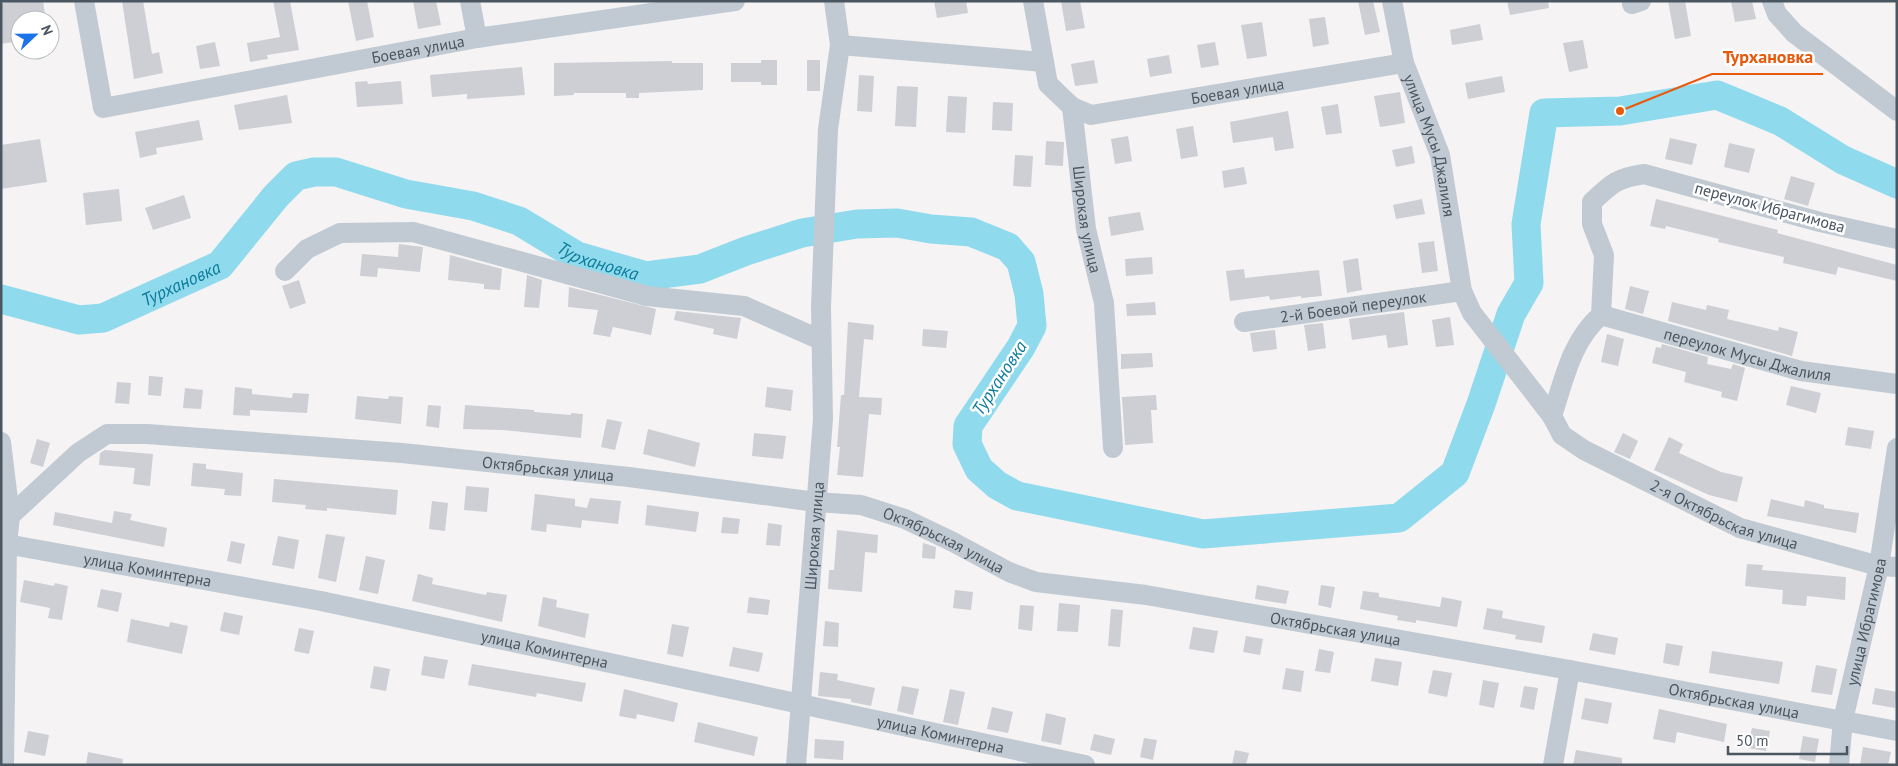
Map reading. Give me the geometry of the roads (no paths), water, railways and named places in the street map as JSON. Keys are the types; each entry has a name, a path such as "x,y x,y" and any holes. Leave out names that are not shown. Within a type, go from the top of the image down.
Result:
{"street":[{"name":"Боевая улица","path":"84,1 103,108 477,38 735,1"},
{"path":"470,1 477,38"},
{"path":"834,1 840,45 1044,62"},
{"path":"1033,1 1048,84 1072,107"},
{"name":"улица Мусы Джалиля","path":"1392,1 1404,63 1440,155 1462,292 1472,313 1552,416 1562,435"},
{"path":"1772,1 1777,14 1794,33 1897,112"},
{"name":"Широкая улица","path":"796,765 823,419 821,307 828,129 840,45"},
{"name":"Боевая улица","path":"1072,107 1091,115 1404,63"},
{"name":"Широкая улица","path":"1072,107 1086,229 1104,303 1113,448"},
{"name":"переулок Ибрагимова","path":"1602,315 1600,303 1604,254 1592,224 1592,202 1609,186 1624,177 1644,174 1820,222 1897,239"},
{"path":"285,271 307,249 340,233 413,232 647,296 744,306 821,340"},
{"name":"2-й Боевой переулок","path":"1244,322 1462,292"},
{"path":"1552,416 1575,347 1593,323 1602,315"},
{"name":"переулок Мусы Джалиля","path":"1602,315 1801,372 1897,384"},
{"name":"Октябрьская улица","path":"10,516 78,453 108,434 147,434 402,453 629,477 816,502 861,505 905,519 952,541 1009,572 1036,582 1146,595 1570,670 1897,731"},
{"name":"2-я Октябрьская улица","path":"1562,435 1584,450 1740,528 1888,566"},
{"path":"1,442 10,516 4,544 4,765"},
{"name":"улица Ибрагимова","path":"1839,765 1843,720 1888,566 1897,448"},
{"name":"улица Коминтерна","path":"4,544 321,601 1084,765"},
{"path":"1553,765 1570,670"}],"waterway":[{"name":"Турхановка","path":"1,299 79,320 103,318 220,265 276,196 296,176 314,172 336,172 406,194 473,206 519,221 577,256 646,276 700,269 746,251 802,233 857,224 897,223 931,229 971,232 1008,247 1021,262 1029,294 1032,326 1021,347 968,426 967,444 979,469 997,485 1017,496 1203,534 1399,518 1455,473 1481,404 1511,314 1529,283 1526,224 1544,113 1620,111 1717,95 1780,121 1843,160 1897,184"}],"place":[{"name":"Турхановка","path":"1620,111"}]}
